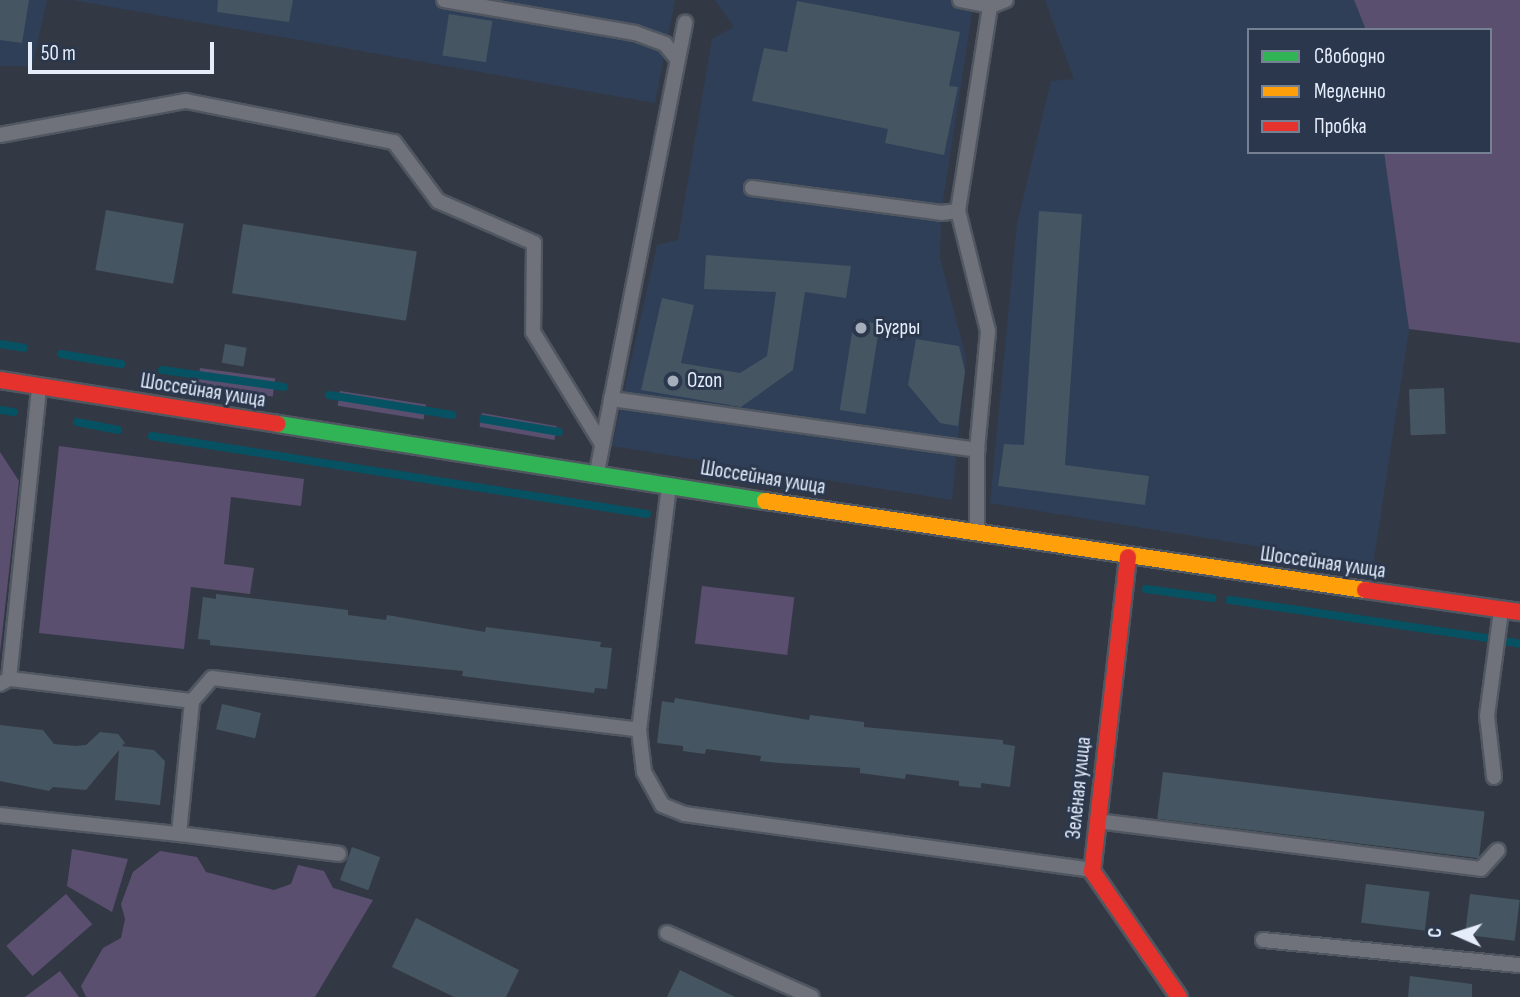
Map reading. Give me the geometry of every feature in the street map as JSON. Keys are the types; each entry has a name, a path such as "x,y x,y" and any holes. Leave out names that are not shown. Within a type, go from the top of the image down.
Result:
{"main road":[{"name":"Шоссейная улица","path":"0,380 597,472 977,535 1520,612"},
{"name":"Зелёная улица","path":"1128,557 1092,871 1179,997"}],"lane":[{"path":"444,0 635,33 665,44 677,59"},
{"path":"960,0 991,3 1006,0"},
{"path":"977,535 977,450 988,331 958,211 991,3"},
{"path":"597,472 685,23"},
{"path":"0,135 186,101 394,142 438,201 534,243 533,332 603,444"},
{"path":"752,188 941,213 958,211"},
{"path":"39,386 4,681 192,701"},
{"path":"611,399 977,450"},
{"path":"669,484 639,730 644,772 662,805 684,814 1092,871"},
{"path":"1494,777 1487,716 1501,609"},
{"path":"179,834 192,701 212,678 639,730"},
{"path":"0,814 339,854"},
{"path":"1096,821 1481,869 1498,850"},
{"path":"667,933 812,997"},
{"path":"1263,940 1520,965"}],"shaded area":[{"path":"0,0 47,0 32,66 0,66"},
{"path":"73,0 675,0 655,103"},
{"path":"715,0 974,0 941,213 940,258 966,358 952,500 612,446 657,245 678,240 712,39 734,27"},
{"path":"1045,0 1354,0 1365,28 1247,28 1247,154 1384,154 1409,329 1373,565 990,503 1017,224 1051,81 1074,79"},
{"path":"1354,0 1520,0 1520,343 1409,329 1384,154 1492,154 1492,28 1365,28"},
{"path":"200,368 275,379 273,396 197,386"},
{"path":"340,391 426,405 424,419 338,406"},
{"path":"482,413 557,426 554,440 480,427"},
{"path":"59,446 304,479 301,506 231,497 224,564 254,568 250,594 191,587 184,649 39,633"},
{"path":"0,452 19,481 0,653"},
{"path":"702,586 794,597 787,655 695,644"},
{"path":"72,849 128,859 112,912 67,886"},
{"path":"160,851 197,857 206,872 274,890 291,884 298,865 324,871 333,888 373,900 315,997 86,997 81,986 103,948 121,938 125,919 121,904 133,872"},
{"path":"66,894 92,924 33,976 6,946"},
{"path":"60,971 79,997 25,997"}],"building":[{"path":"0,0 29,0 22,43 0,40"},
{"path":"218,0 293,0 289,22 217,12"},
{"path":"797,1 960,32 949,86 958,87 944,155 885,143 888,129 752,101 764,48 787,52"},
{"path":"449,14 492,21 486,62 442,55"},
{"path":"106,210 184,224 173,284 95,270"},
{"path":"1039,211 1082,214 1065,465 1149,476 1145,505 998,486 1004,444 1024,445"},
{"path":"243,224 417,252 406,321 232,293"},
{"path":"706,255 851,266 846,298 805,292 793,370 741,407 641,390 662,298 694,305 681,363 740,373 767,356 776,292 704,289"},
{"path":"854,320 880,324 865,414 840,410"},
{"path":"916,339 959,346 965,371 958,426 940,423 908,385"},
{"path":"225,344 247,348 243,367 222,363"},
{"path":"1444,388 1446,434 1411,435 1409,389"},
{"path":"216,594 348,610 348,615 386,620 387,615 485,632 486,627 601,642 600,647 612,648 607,689 595,688 594,693 462,676 463,671 210,645 210,640 198,639 203,597 216,599"},
{"path":"675,698 809,720 810,715 864,722 864,727 1003,740 1003,744 1015,746 1010,787 981,783 981,788 959,786 959,781 906,774 905,779 860,773 860,768 760,761 761,756 706,749 705,754 683,751 683,746 657,743 662,701 674,703"},
{"path":"222,704 261,713 255,738 216,729"},
{"path":"0,725 43,730 54,744 86,745 100,732 118,734 125,743 122,746 154,750 165,761 160,805 115,800 119,750 86,790 53,787 49,791 0,781"},
{"path":"1163,772 1485,811 1479,858 1157,819"},
{"path":"352,847 380,857 368,890 340,880"},
{"path":"1366,884 1430,892 1425,931 1361,923"},
{"path":"1470,894 1520,900 1515,941 1465,935"},
{"path":"416,918 519,970 506,997 454,997 392,967"},
{"path":"680,970 735,997 667,997"},
{"path":"1410,976 1472,984 1472,997 1408,997"}],"waterway":[{"path":"0,344 24,348"},
{"path":"61,354 121,364"},
{"path":"162,370 284,387"},
{"path":"329,395 452,415"},
{"path":"0,410 14,412"},
{"path":"483,419 559,432"},
{"path":"77,422 118,430"},
{"path":"152,436 647,514"},
{"path":"1146,589 1212,598"},
{"path":"1230,600 1486,638"},
{"path":"1505,641 1520,644"}],"traffic: fast":[{"path":"278,424 765,501"}],"traffic: slow":[{"path":"765,501 1365,590"}],"traffic: jam":[{"path":"0,380 278,424"},
{"path":"1128,557 1092,871 1179,997"},
{"path":"1365,590 1520,612"}],"place":[{"name":"Бугры","path":"861,328"},
{"name":"Ozon","path":"673,381"}]}
